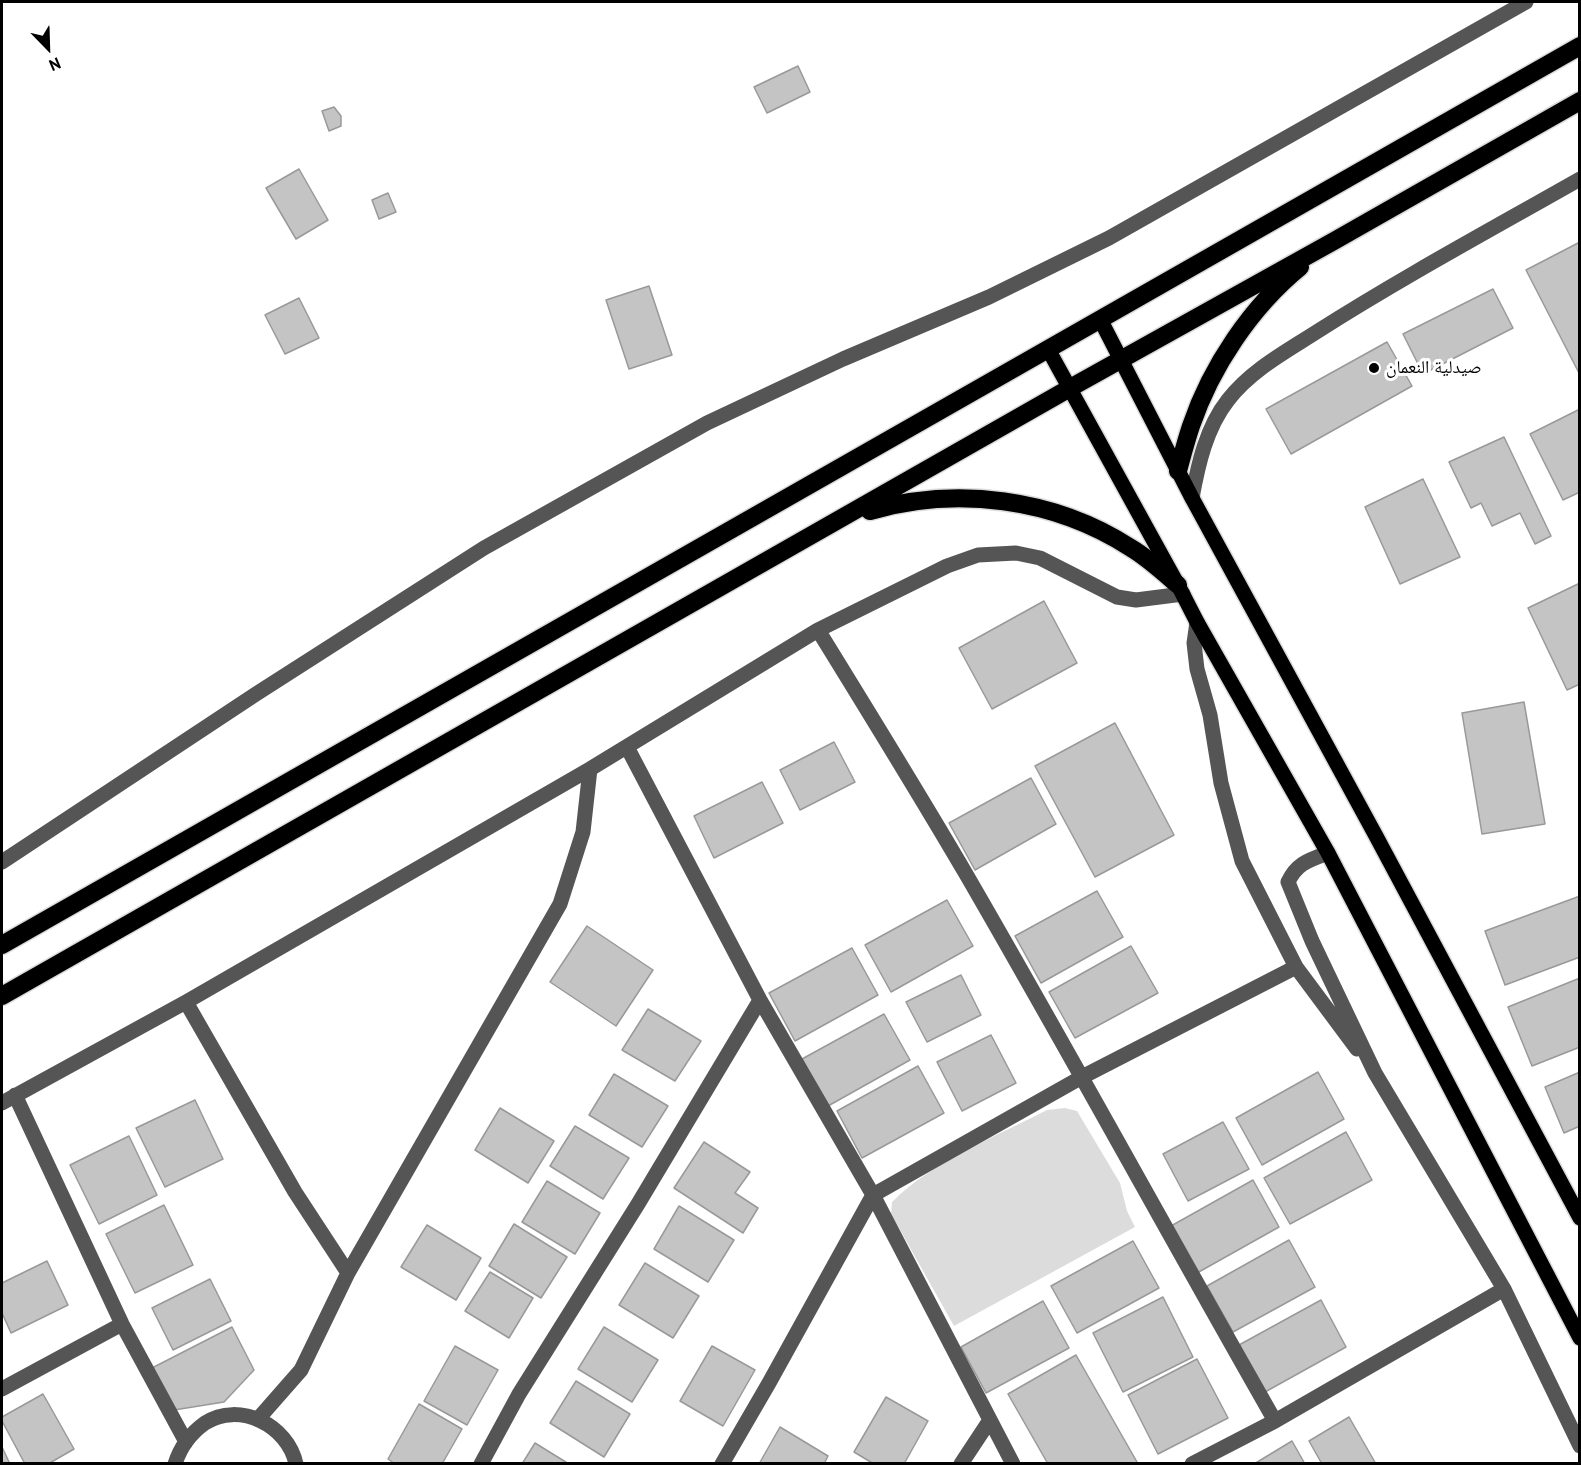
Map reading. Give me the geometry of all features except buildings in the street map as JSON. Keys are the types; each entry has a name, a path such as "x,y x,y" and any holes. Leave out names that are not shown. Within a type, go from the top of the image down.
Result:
{"highway":[{"path":"2,945 1580,46"},
{"path":"2,996 1070,388 1580,101"},
{"path":"1178,471 1191,425 1210,381 1234,341 1263,304 1297,270 1334,241"},
{"path":"842,519 900,502 960,497 1020,503 1078,520 1131,548 1181,589"}],"main road":[{"path":"1100,319 1192,498 1580,1218"},
{"path":"1048,349 1197,622 1328,853 1580,1338"}],"street":[{"path":"2,862 256,694 484,548 707,423 843,359 989,297 1109,238 1527,2"},
{"path":"1192,498 1198,462 1217,419 1228,400 1247,380 1277,357 1350,310 1580,180"},
{"path":"2,1103 186,1002 590,769 818,630 947,566 978,555 1016,553 1040,558 1117,597 1136,600 1181,589"},
{"path":"1197,622 1194,643 1197,669 1210,715 1221,783 1242,861 1296,967 1375,1073"},
{"path":"818,630 965,871 1275,1421"},
{"path":"627,747 760,1000 873,1195 1013,1464"},
{"path":"258,1419 301,1370 348,1273 560,904 583,832 590,769"},
{"path":"1328,853 1294,869 1288,882 1312,941 1375,1073 1504,1289 1580,1446"},
{"path":"722,1464 770,1383 873,1195 1082,1077 1296,967"},
{"path":"481,1464 519,1394 638,1204 760,1000"},
{"path":"186,1002 295,1192 348,1273"},
{"path":"15,1095 122,1324 186,1442"},
{"path":"1192,1464 1275,1421 1504,1289"},
{"path":"2,1389 122,1324"},
{"path":"175,1464 180,1449 205,1423 222,1417 240,1415 258,1419 274,1427 286,1441 296,1464"},
{"path":"962,1464 990,1420"}],"shaded area":[{"path":"1065,1108 1077,1111 1120,1183 1127,1211 1135,1227 954,1326 891,1214 892,1202 926,1174 965,1151 1047,1110"}],"place":[{"name":"صيدلية النعمان","path":"1374,368"}]}
